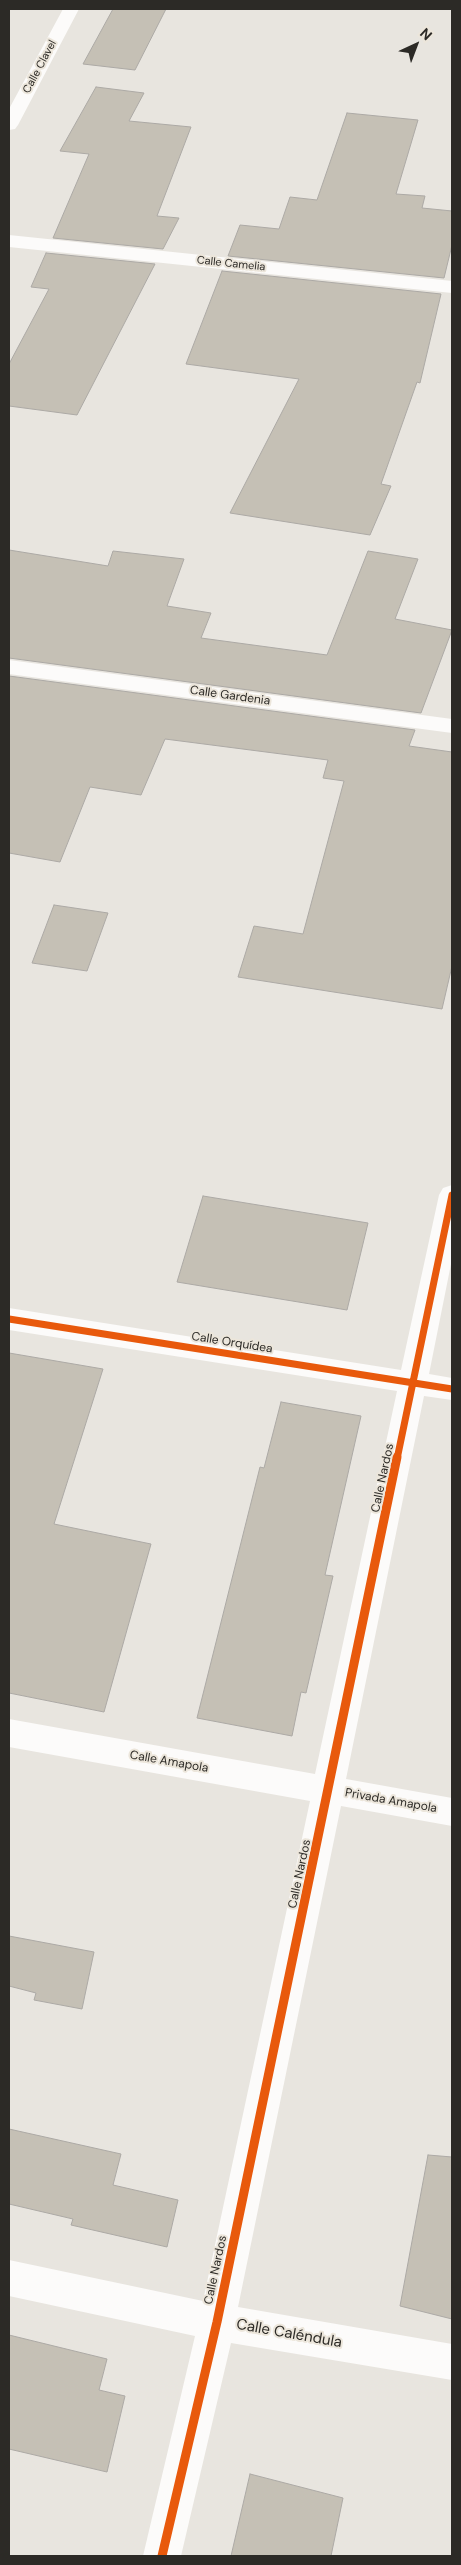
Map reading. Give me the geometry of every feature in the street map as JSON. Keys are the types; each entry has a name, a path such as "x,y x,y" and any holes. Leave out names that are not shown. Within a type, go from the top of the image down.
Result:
{"street":[{"name":"Calle Clavel","path":"9,125 71,9"},
{"name":"Calle Camelia","path":"9,241 452,287"},
{"name":"Calle Gardenia","path":"9,667 452,726"},
{"name":"Calle Nardos","path":"162,2556 217,2322 415,1383 452,1195"},
{"name":"Calle Orquídea","path":"9,1319 452,1389"},
{"name":"Calle Amapola","path":"9,1733 329,1790"},
{"name":"Privada Amapola","path":"329,1790 452,1812"},
{"name":"Calle Caléndula","path":"9,2278 217,2322 452,2362"}],"building":[{"path":"113,9 166,9 135,70 83,64"},
{"path":"96,87 144,93 129,121 191,127 157,216 179,218 163,249 53,238 89,154 60,151"},
{"path":"347,113 418,120 396,194 425,196 422,208 452,211 452,245 444,278 228,256 240,225 279,229 290,197 317,200"},
{"path":"46,253 155,264 77,415 9,406 9,364 49,289 31,287"},
{"path":"222,271 441,294 420,383 417,382 381,484 391,486 370,535 230,513 299,379 186,364"},
{"path":"9,550 108,566 113,551 184,559 167,606 211,613 201,638 327,655 368,551 418,559 395,619 452,630 421,713 9,658"},
{"path":"9,676 415,730 409,746 452,752 452,966 442,1009 238,977 254,926 303,934 344,781 323,778 328,760 165,739 141,795 90,787 60,862 9,853"},
{"path":"54,905 108,913 87,971 32,963"},
{"path":"203,1196 368,1223 347,1310 177,1282"},
{"path":"9,1353 103,1369 54,1524 151,1544 104,1712 9,1693"},
{"path":"281,1402 361,1416 325,1575 333,1576 306,1693 301,1692 292,1736 197,1718 260,1467 264,1468"},
{"path":"9,1936 94,1952 82,2009 34,2000 36,1993 9,1986"},
{"path":"9,2129 121,2154 113,2185 178,2200 167,2247 71,2225 73,2219 9,2204"},
{"path":"428,2155 452,2157 452,2319 400,2306"},
{"path":"9,2335 107,2359 99,2390 125,2396 107,2472 9,2449"},
{"path":"250,2474 343,2498 331,2556 231,2556"}],"cycle path":[{"path":"162,2556 217,2322 452,1195"},
{"path":"9,1319 452,1389"}]}
